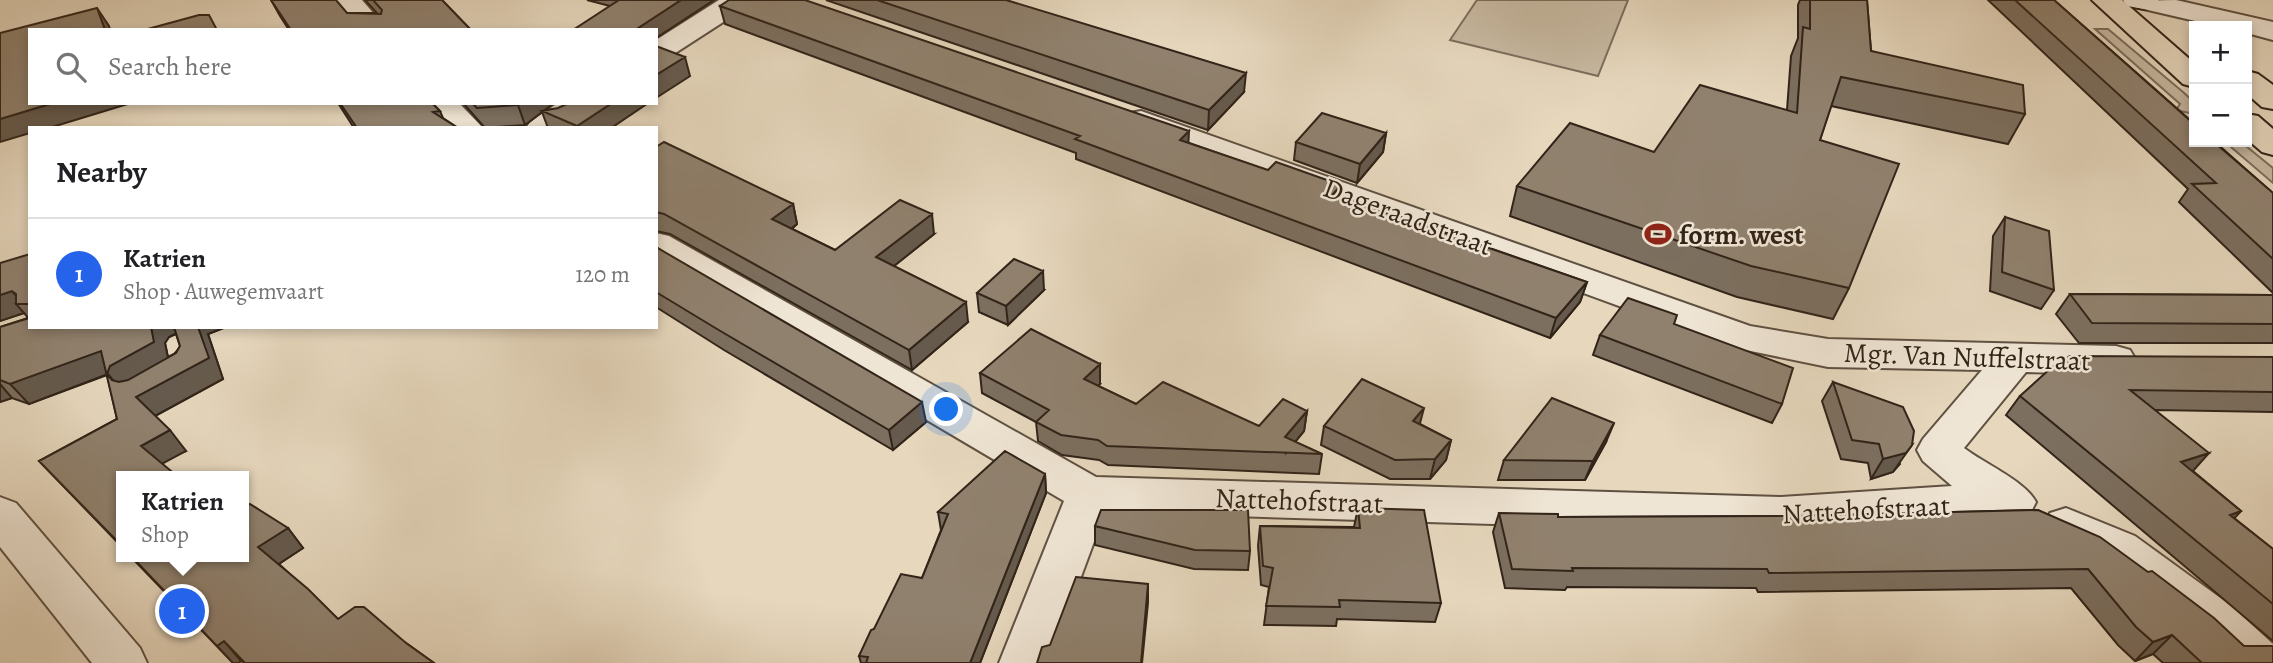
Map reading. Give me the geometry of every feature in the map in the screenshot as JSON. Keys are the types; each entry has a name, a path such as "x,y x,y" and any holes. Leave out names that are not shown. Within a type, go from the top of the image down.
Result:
{"main road":[{"path":"2106,0 2189,75"},
{"path":"2141,0 2189,42"},
{"path":"2252,84 2273,100"},
{"path":"2252,127 2273,145"}],"street":[{"path":"347,0 372,28"},
{"path":"658,52 738,0"},
{"path":"2141,0 2267,26"},
{"path":"442,105 465,126"},
{"path":"545,126 576,105"},
{"name":"Dageraadstraat","path":"1115,111 1745,338 1828,353"},
{"name":"Nattehofstraat","path":"658,245 1089,494 1781,515 2009,500"},
{"name":"Mgr. Van Nuffelstraat","path":"1828,353 2150,360"},
{"path":"2014,359 1938,450 1968,475 2009,500 2119,549 2213,620 2259,663"},
{"path":"1024,663 1089,494"},
{"path":"0,515 122,663"}],"shaded area":[{"path":"1477,0 1628,0 1598,76 1450,40"},
{"path":"2095,29 2108,29 2183,92 2189,97 2189,113 2176,110 2180,104"},
{"path":"2231,147 2247,147 2273,168 2273,183"}],"building":[{"path":"271,0 336,0 347,13 381,14 382,10 373,0 442,0 469,28 290,28"},
{"path":"619,0 681,0 638,28 576,28"},
{"path":"729,0 805,0 1189,131 1180,140 1268,170 1276,162 1341,185 1333,194 1587,282 1556,318 1075,139 1080,136 720,6"},
{"path":"877,0 1006,0 1246,73 1209,110"},
{"path":"1810,0 1867,0 1871,51 2023,85 2025,114 1841,77 1820,140 1899,164 1849,288 1751,266 1517,186 1570,123 1654,152 1700,85 1797,113 1803,27 1810,29"},
{"path":"2015,0 2054,0 2189,120 2189,147 2220,147 2273,193 2273,259 2192,184 2216,183"},
{"path":"97,8 104,28 28,28 28,105 46,105 0,119 0,33"},
{"path":"199,15 209,15 216,28 151,28"},
{"path":"658,47 685,57 658,74"},
{"path":"341,105 434,105 440,111 433,112 455,126 356,126"},
{"path":"474,105 518,105 477,108"},
{"path":"565,105 609,105 577,126 542,111"},
{"path":"1322,113 1386,133 1360,164 1296,142"},
{"path":"664,142 793,204 772,219 835,250 900,200 932,214 876,257 966,302 909,350 658,212 658,146"},
{"path":"2005,217 2049,231 2054,290 2002,272"},
{"path":"658,248 922,402 889,430 658,293"},
{"path":"28,255 28,304 16,304 16,294 12,291 0,295 0,263"},
{"path":"1014,259 1043,271 1006,306 977,293"},
{"path":"2070,294 2273,295 2273,324 2092,323"},
{"path":"1628,298 1677,315 1674,324 1793,368 1782,404 1600,335"},
{"path":"28,318 28,329 151,329 154,342 110,366 107,374 112,380 119,382 128,380 176,353 180,346 175,329 199,329 209,358 136,397 170,430 141,446 171,471 116,471 116,540 39,461 117,419 101,351 10,384 0,380 0,327"},
{"path":"1031,329 1100,364 1084,379 1136,404 1163,382 1259,426 1283,399 1307,411 1285,437 1322,454 1107,446 1098,440 1061,435 1036,422 1049,410 980,373"},
{"path":"2070,356 2273,357 2273,392 2130,390 2209,453 2181,462 2241,511 2230,515 2273,549 2273,604 2020,396 2052,367"},
{"path":"1362,379 1424,408 1413,421 1451,440 1435,459 1395,460 1324,426"},
{"path":"1833,382 1903,407 1914,431 1912,445 1906,453 1883,459 1879,444 1852,440"},
{"path":"1552,398 1614,423 1593,461 1504,460"},
{"path":"1005,451 1045,474 970,663 866,663 868,657 859,656 901,574 922,578 948,514 938,512"},
{"path":"249,504 288,528 258,547 308,589 338,619 355,607 364,607 434,663 245,663 224,641 217,646 137,562 249,562"},
{"path":"1358,508 1424,510 1441,603 1339,600 1340,607 1266,606 1273,568 1263,566 1260,526 1360,528"},
{"path":"1101,510 1248,510 1250,551 1195,550 1095,526"},
{"path":"2038,510 2100,537 2148,572 2152,571 2214,618 2244,646 2273,646 2273,663 2202,663 2172,635 2153,642 2136,627 2088,569 1769,573 1767,569 1512,569 1499,513 1558,514 1558,517 1792,516"},
{"path":"1076,577 1148,584 1141,663 1037,663 1042,647 1050,645"}],"place":[{"name":"form. west","path":"1658,234"},
{"name":"Katrien","path":"182,611"}]}
